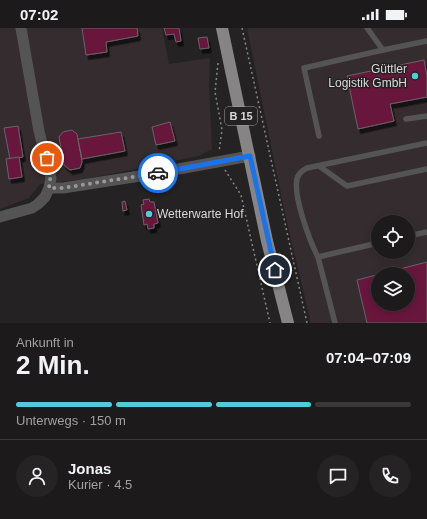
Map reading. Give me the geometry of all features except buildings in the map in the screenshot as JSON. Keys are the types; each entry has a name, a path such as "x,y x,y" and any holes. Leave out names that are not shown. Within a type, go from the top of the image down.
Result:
{"main road":[{"name":"B 15","path":"222,28 267,241 288,323"}],"street":[{"path":"0,217 32,208 45,197 49,188 51,172 39,131 21,28"},
{"path":"49,188 63,188 250,156"}],"lane":[{"path":"367,28 384,50"},
{"path":"319,136 304,68 427,41"},
{"path":"406,119 427,116"},
{"path":"335,323 318,257 309,240 297,189 297,178 307,168 427,143"},
{"path":"319,166 347,186 427,169"},
{"path":"415,235 427,232"},
{"path":"318,257 371,245"}],"path":[{"path":"242,28 307,323"},
{"path":"218,62 216,92 222,130 218,151 220,162 241,195 270,323"}],"shaded area":[{"path":"0,28 162,28 169,64 210,58 209,87 212,149 199,156 86,179 40,184 29,198 0,209"},
{"path":"247,28 427,28 427,323 311,323 286,218"}],"way so far":[{"path":"47,158 51,172 49,188 58,189 158,173"}],"place":[{"name":"Güttler Logistik GmbH","path":"415,76"},
{"name":"Wetterwarte Hof","path":"149,214"}],"route":[{"path":"158,173 250,156 267,241 275,270"}]}
